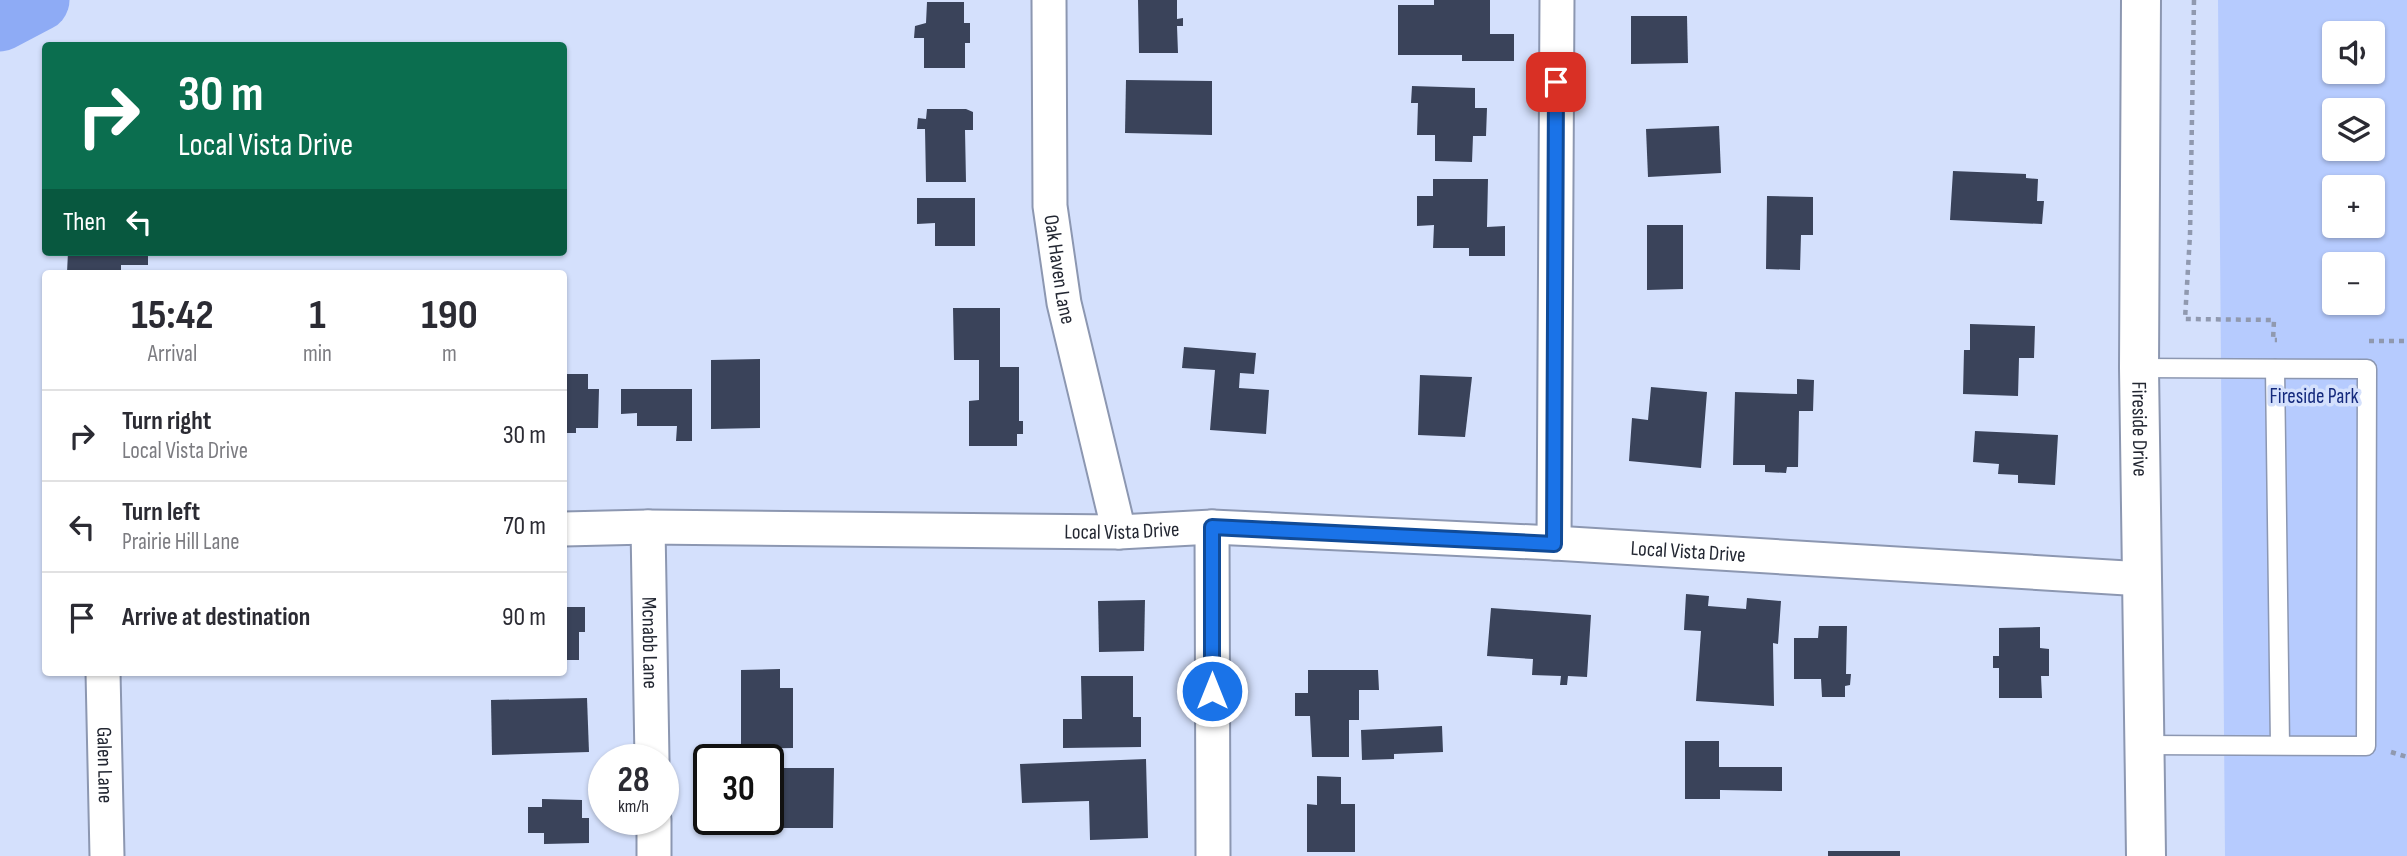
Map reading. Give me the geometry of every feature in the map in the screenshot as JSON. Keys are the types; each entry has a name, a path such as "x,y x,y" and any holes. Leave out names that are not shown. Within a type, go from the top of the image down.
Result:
{"street":[{"name":"Oak Haven Lane","path":"1049,0 1050,206 1064,303 1119,531"},
{"path":"1554,544 1557,0"},
{"name":"Fireside Drive","path":"2141,0 2139,369 2146,856"},
{"name":"Local Vista Drive","path":"567,529 648,527 1119,531 1212,527 2143,579"},
{"name":"Mcnabb Lane","path":"648,527 652,744"},
{"path":"1212,527 1213,856"},
{"name":"Galen Lane","path":"103,676 107,856"},
{"path":"654,835 654,856"}],"lane":[{"path":"2139,369 2367,369 2366,746 2145,745"},
{"path":"2275,369 2280,746"}],"path":[{"path":"2194,0 2190,235 2185,319 2274,320 2273,340 2286,340"},
{"path":"2367,341 2407,341"}],"green space":[{"name":"Fireside Park","path":"2218,0 2407,0 2407,856 2225,856"}],"building":[{"path":"1138,0 1177,0 1177,19 1183,18 1183,26 1177,26 1178,53 1139,53"},
{"path":"1434,0 1490,0 1490,34 1514,34 1514,61 1462,61 1462,55 1398,55 1398,5 1434,5"},
{"path":"927,2 964,2 964,23 970,23 970,43 965,43 965,68 924,68 924,38 914,38 915,26 926,23"},
{"path":"1631,16 1687,16 1688,63 1631,64"},
{"path":"1126,80 1212,81 1212,135 1125,133"},
{"path":"1412,86 1475,88 1475,108 1487,108 1486,136 1473,136 1472,162 1435,161 1435,135 1417,135 1418,103 1411,103"},
{"path":"927,109 966,109 973,112 973,130 965,130 966,182 926,182 925,129 917,129 918,118 926,119"},
{"path":"1719,126 1721,173 1648,177 1646,129"},
{"path":"1953,171 2026,174 2026,178 2038,179 2037,201 2044,201 2042,224 1950,220"},
{"path":"1433,179 1488,179 1487,227 1505,226 1505,256 1469,256 1469,248 1433,248 1434,225 1417,226 1417,196 1433,196"},
{"path":"1767,196 1813,197 1813,235 1801,235 1800,270 1766,269"},
{"path":"917,198 975,198 975,246 935,246 935,223 917,224"},
{"path":"1647,225 1683,225 1683,289 1647,290"},
{"path":"68,256 148,256 148,265 121,265 121,270 67,270"},
{"path":"953,308 1000,308 1000,367 1019,367 1019,421 1023,421 1023,434 1017,434 1017,446 969,446 969,401 979,400 979,360 954,360"},
{"path":"1970,324 2035,326 2034,358 2019,358 2018,396 1963,394 1964,350 1970,350"},
{"path":"1184,347 1256,353 1254,374 1240,373 1239,388 1269,390 1266,434 1210,430 1215,370 1182,368"},
{"path":"760,359 760,428 711,429 711,360"},
{"path":"567,374 588,374 588,389 599,389 598,428 576,428 576,433 567,433"},
{"path":"1420,375 1472,377 1465,437 1418,435"},
{"path":"1797,379 1814,380 1813,411 1799,411 1798,467 1787,467 1786,473 1765,472 1765,465 1733,465 1735,392 1797,394"},
{"path":"1651,387 1707,392 1701,468 1629,461 1632,418 1648,420"},
{"path":"621,389 692,389 692,441 676,441 677,426 637,426 637,413 621,414"},
{"path":"1975,431 2058,435 2055,485 2018,483 2018,475 1998,474 1999,464 1973,462"},
{"path":"1686,594 1709,596 1708,606 1746,609 1747,598 1781,601 1778,644 1773,643 1774,706 1696,701 1701,631 1684,630"},
{"path":"1145,600 1144,651 1099,652 1098,601"},
{"path":"567,607 585,607 585,632 579,632 579,660 567,660"},
{"path":"1491,608 1591,615 1587,677 1568,676 1567,685 1560,685 1561,676 1532,675 1533,659 1487,656"},
{"path":"1819,626 1847,626 1846,674 1851,674 1850,685 1845,686 1845,697 1822,697 1821,679 1794,679 1794,638 1818,638"},
{"path":"2040,627 2040,648 2049,649 2049,676 2041,676 2042,698 1999,698 1999,668 1993,668 1993,656 1999,656 1999,628"},
{"path":"780,669 780,688 793,688 793,748 784,748 784,744 741,744 741,670"},
{"path":"1308,670 1378,670 1379,690 1359,690 1359,720 1349,720 1349,757 1312,757 1310,716 1295,716 1295,693 1308,693"},
{"path":"1081,676 1133,676 1133,717 1141,717 1141,747 1063,748 1063,719 1082,719"},
{"path":"587,698 588,752 492,755 491,700"},
{"path":"1442,726 1443,752 1394,754 1394,759 1362,760 1361,730"},
{"path":"1685,741 1719,741 1719,767 1782,767 1782,791 1720,790 1720,799 1685,799"},
{"path":"1146,759 1148,838 1090,840 1089,801 1022,803 1020,764"},
{"path":"784,768 834,768 833,828 784,828"},
{"path":"1317,776 1341,777 1341,804 1355,804 1355,852 1307,852 1307,804 1317,805"},
{"path":"542,799 582,800 582,818 588,818 589,843 544,844 544,833 528,833 528,807 542,807"},
{"path":"1828,851 1900,851 1900,856 1828,856"}],"waterway":[{"path":"0,20 38,0"}],"route":[{"path":"1212,691 1212,527 1554,544 1556,82"}]}
